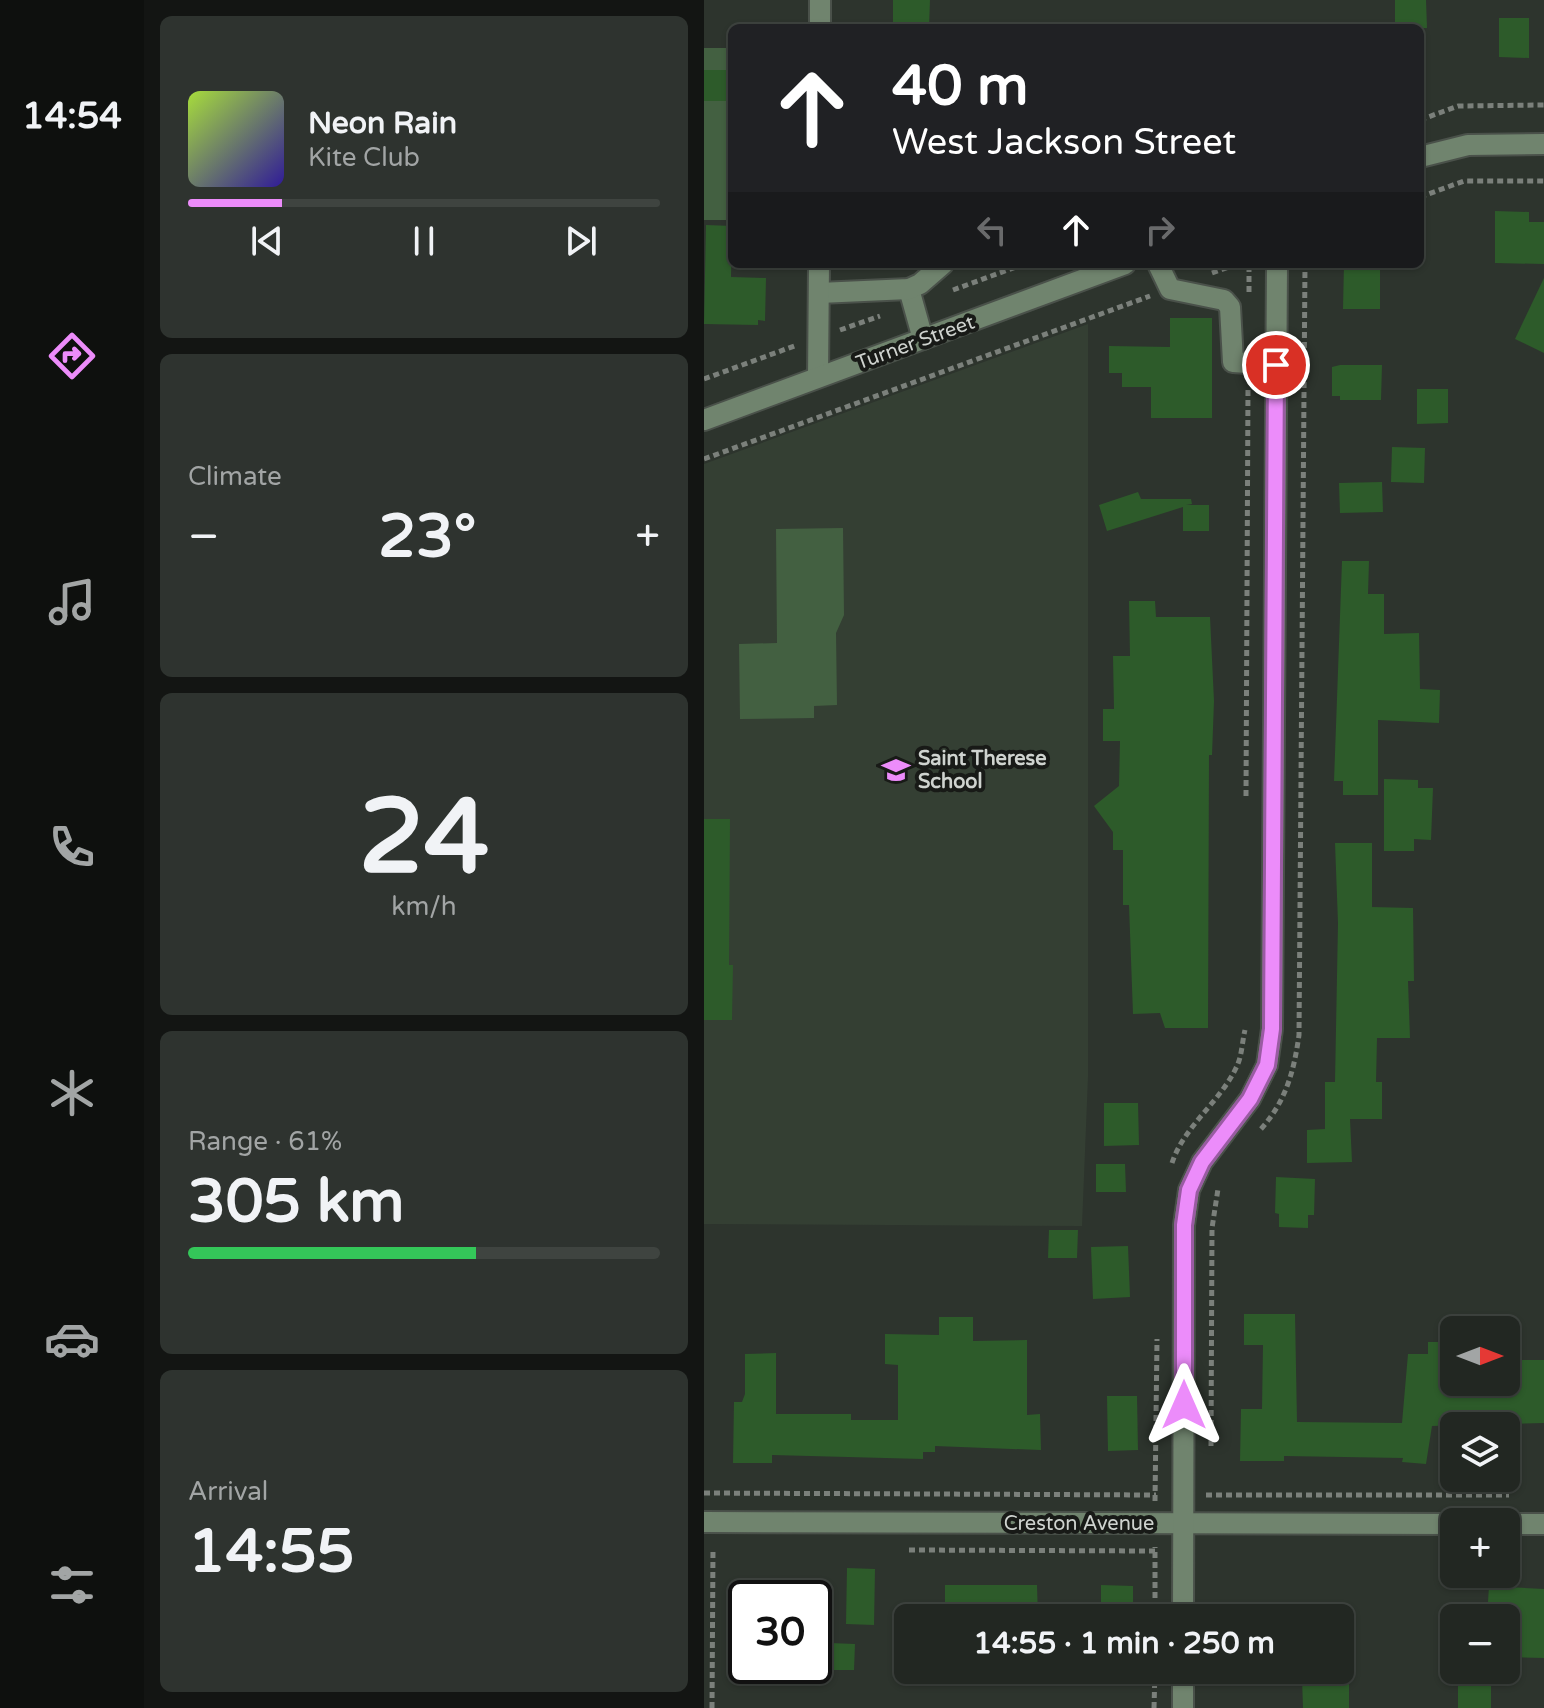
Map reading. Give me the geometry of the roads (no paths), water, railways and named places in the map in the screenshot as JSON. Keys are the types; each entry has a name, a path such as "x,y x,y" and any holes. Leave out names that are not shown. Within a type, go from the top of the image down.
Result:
{"street":[{"path":"820,0 820,24"},
{"path":"1424,156 1468,145 1544,144"},
{"path":"818,377 819,268"},
{"path":"911,296 938,268"},
{"name":"Turner Street","path":"704,420 1114,268"},
{"path":"1160,268 1170,289 1224,300 1230,307 1230,356 1238,364 1276,365"},
{"path":"1183,1604 1184,1225 1189,1190 1202,1162 1250,1099 1267,1065 1272,1029 1277,268"},
{"path":"819,293 911,296"},
{"path":"911,296 923,339"},
{"name":"Creston Avenue","path":"704,1522 1440,1524"},
{"path":"1520,1524 1544,1524"},
{"path":"1183,1684 1183,1708"}],"place":[{"name":"Saint Therese School","path":"896,770"}]}
